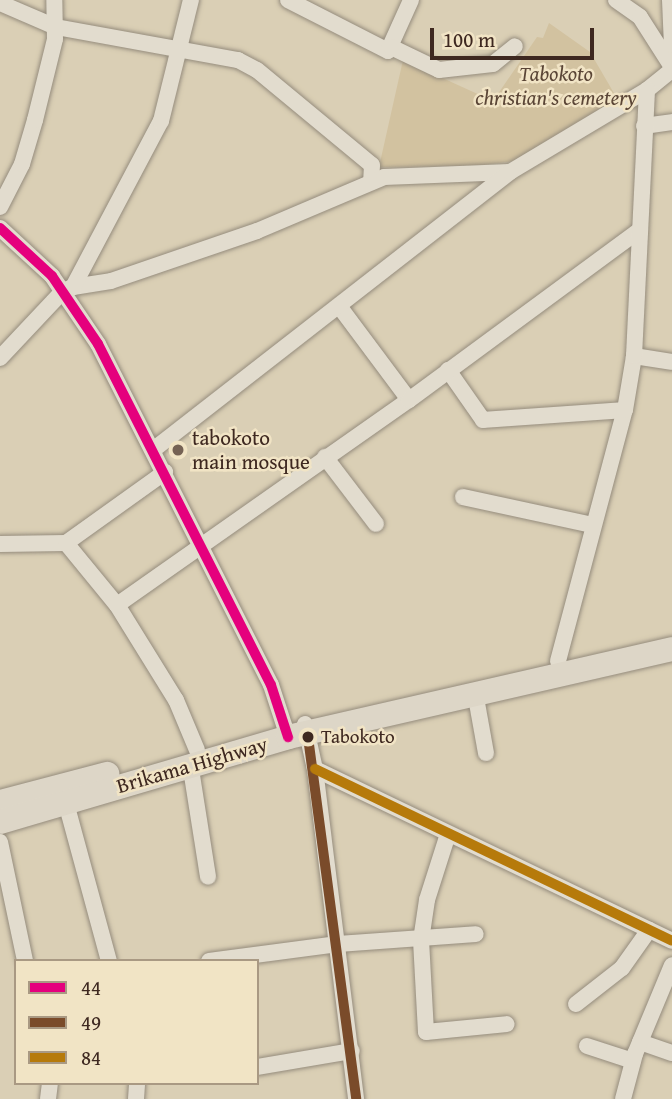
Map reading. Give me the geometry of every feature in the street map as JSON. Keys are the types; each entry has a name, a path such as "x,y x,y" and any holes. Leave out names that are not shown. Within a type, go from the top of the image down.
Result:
{"highway":[{"name":"Brikama Highway","path":"0,802 194,757 558,661 672,637"},
{"name":"Brikama Highway","path":"297,729 672,649"},
{"name":"Brikama Highway","path":"0,822 66,803 194,757"}],"street":[{"path":"0,207 22,164 56,27 54,0"},
{"path":"0,358 68,289 161,121 191,0"},
{"path":"288,0 388,51 411,0"},
{"path":"153,450 510,172 647,90 672,69 640,17 616,0"},
{"path":"670,0 672,45"},
{"path":"0,4 56,27 177,51 233,58 257,70 371,174"},
{"path":"391,47 439,70 494,64 515,46"},
{"path":"558,661 592,525 625,410 634,356 637,232 647,90"},
{"path":"644,126 672,122"},
{"path":"68,289 111,281 257,231 371,174 390,176 510,172"},
{"path":"117,605 410,400 637,232"},
{"path":"2,233 68,289 203,545 315,769 356,1099"},
{"path":"338,306 410,400"},
{"path":"634,356 672,362"},
{"path":"448,370 483,420 625,410"},
{"path":"325,457 376,524"},
{"path":"0,544 65,543 165,472"},
{"path":"463,497 592,525"},
{"path":"65,543 117,605 176,700 194,757 208,877"},
{"path":"475,692 486,753"},
{"path":"315,769 672,942"},
{"path":"66,803 108,959"},
{"path":"448,834 427,900 422,940 426,1032 507,1024"},
{"path":"0,842 25,959"},
{"path":"576,1004 622,968 649,930"},
{"path":"224,959 338,944 476,934"},
{"path":"623,1099 633,1061 672,965"},
{"path":"640,1042 672,1053"},
{"path":"587,1046 633,1061"},
{"path":"259,1067 352,1051"}],"green space":[{"name":"Tabokoto christian's cemetery","path":"549,23 590,52 618,100 522,160 474,166 379,167 403,60 493,101 537,37 543,38"}],"transit line":[{"name":"44","path":"0,228 52,276 98,344 271,685 288,737"},
{"name":"49","path":"308,737 356,1099"},
{"name":"84","path":"315,769 672,941"}],"place":[{"name":"tabokoto main mosque","path":"178,450"},
{"name":"Tabokoto","path":"308,737"}]}
